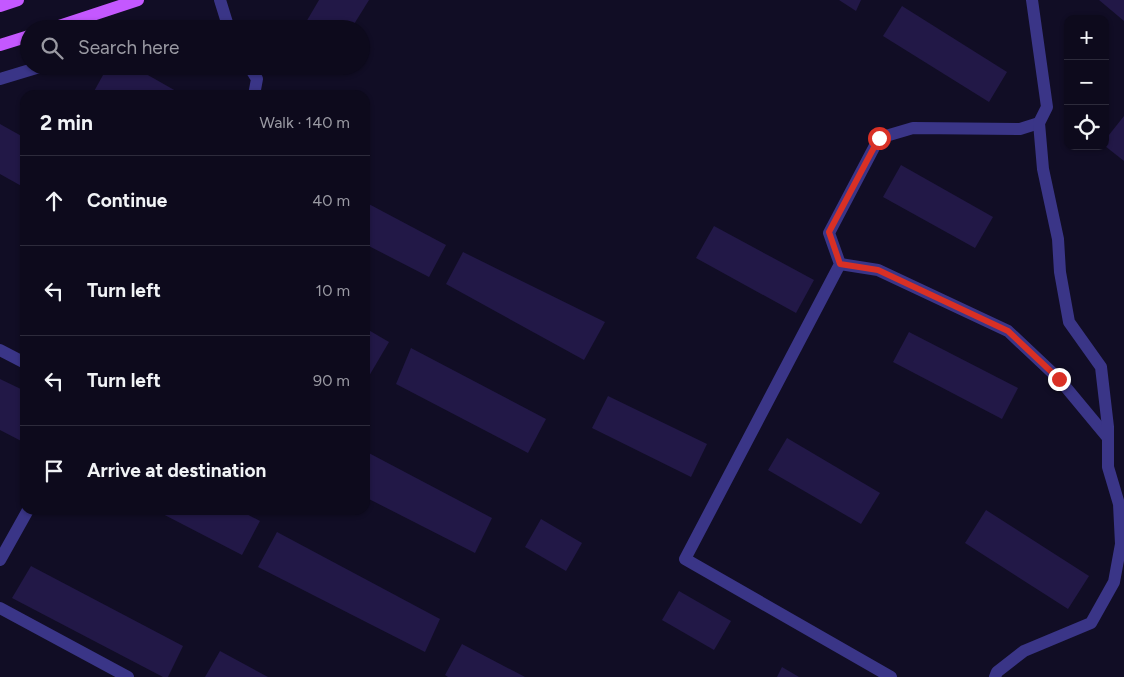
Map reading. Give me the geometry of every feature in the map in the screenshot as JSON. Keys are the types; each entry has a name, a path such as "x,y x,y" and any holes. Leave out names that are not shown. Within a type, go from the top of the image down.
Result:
{"main road":[{"path":"0,6 18,0"},
{"path":"77,20 138,0"},
{"path":"0,45 20,39"}],"street":[{"path":"220,0 226,20"},
{"path":"995,677 997,672 1024,651 1091,623 1114,582 1121,544 1119,504 1108,467 1108,426 1101,368 1069,322 1060,272 1058,239 1043,169 1039,123 1047,107 1032,0"},
{"path":"0,79 20,73"},
{"path":"255,75 257,79 255,90"},
{"path":"891,677 685,559 840,264 829,232 879,138 913,128 1020,129 1039,123"},
{"path":"840,264 878,270 1008,331 1059,379 1108,438"},
{"path":"0,350 20,360"},
{"path":"0,560 25,515"},
{"path":"0,608 128,677"}],"building":[{"path":"319,0 369,0 357,20 307,20"},
{"path":"839,0 861,0 856,11"},
{"path":"1099,0 1124,0 1124,21"},
{"path":"902,6 1007,72 989,102 883,36"},
{"path":"103,75 148,75 174,90 95,90"},
{"path":"1124,116 1124,161 1109,149 1109,135"},
{"path":"0,124 20,135 20,185 0,174"},
{"path":"901,165 993,217 975,248 883,197"},
{"path":"370,205 446,245 429,277 370,247"},
{"path":"714,226 814,280 796,313 696,258"},
{"path":"463,252 605,322 584,360 446,284"},
{"path":"370,331 389,342 370,374"},
{"path":"909,332 1018,388 1002,419 893,362"},
{"path":"411,348 546,419 528,453 396,384"},
{"path":"0,379 20,389 20,440 0,430"},
{"path":"608,396 707,444 691,477 592,428"},
{"path":"787,438 880,493 861,524 768,470"},
{"path":"370,454 492,518 475,553 370,500"},
{"path":"986,510 1089,576 1068,609 965,543"},
{"path":"165,515 249,515 260,521 242,555"},
{"path":"541,519 582,543 566,571 525,547"},
{"path":"277,532 440,619 425,652 258,567"},
{"path":"31,566 183,646 168,677 163,677 12,598"},
{"path":"679,591 731,621 714,650 662,620"},
{"path":"462,644 525,677 448,677 445,675"},
{"path":"220,651 268,677 205,677"},
{"path":"782,667 799,677 777,677"}],"route":[{"path":"879,138 829,232 840,264 878,270 1008,331 1059,379"}]}
